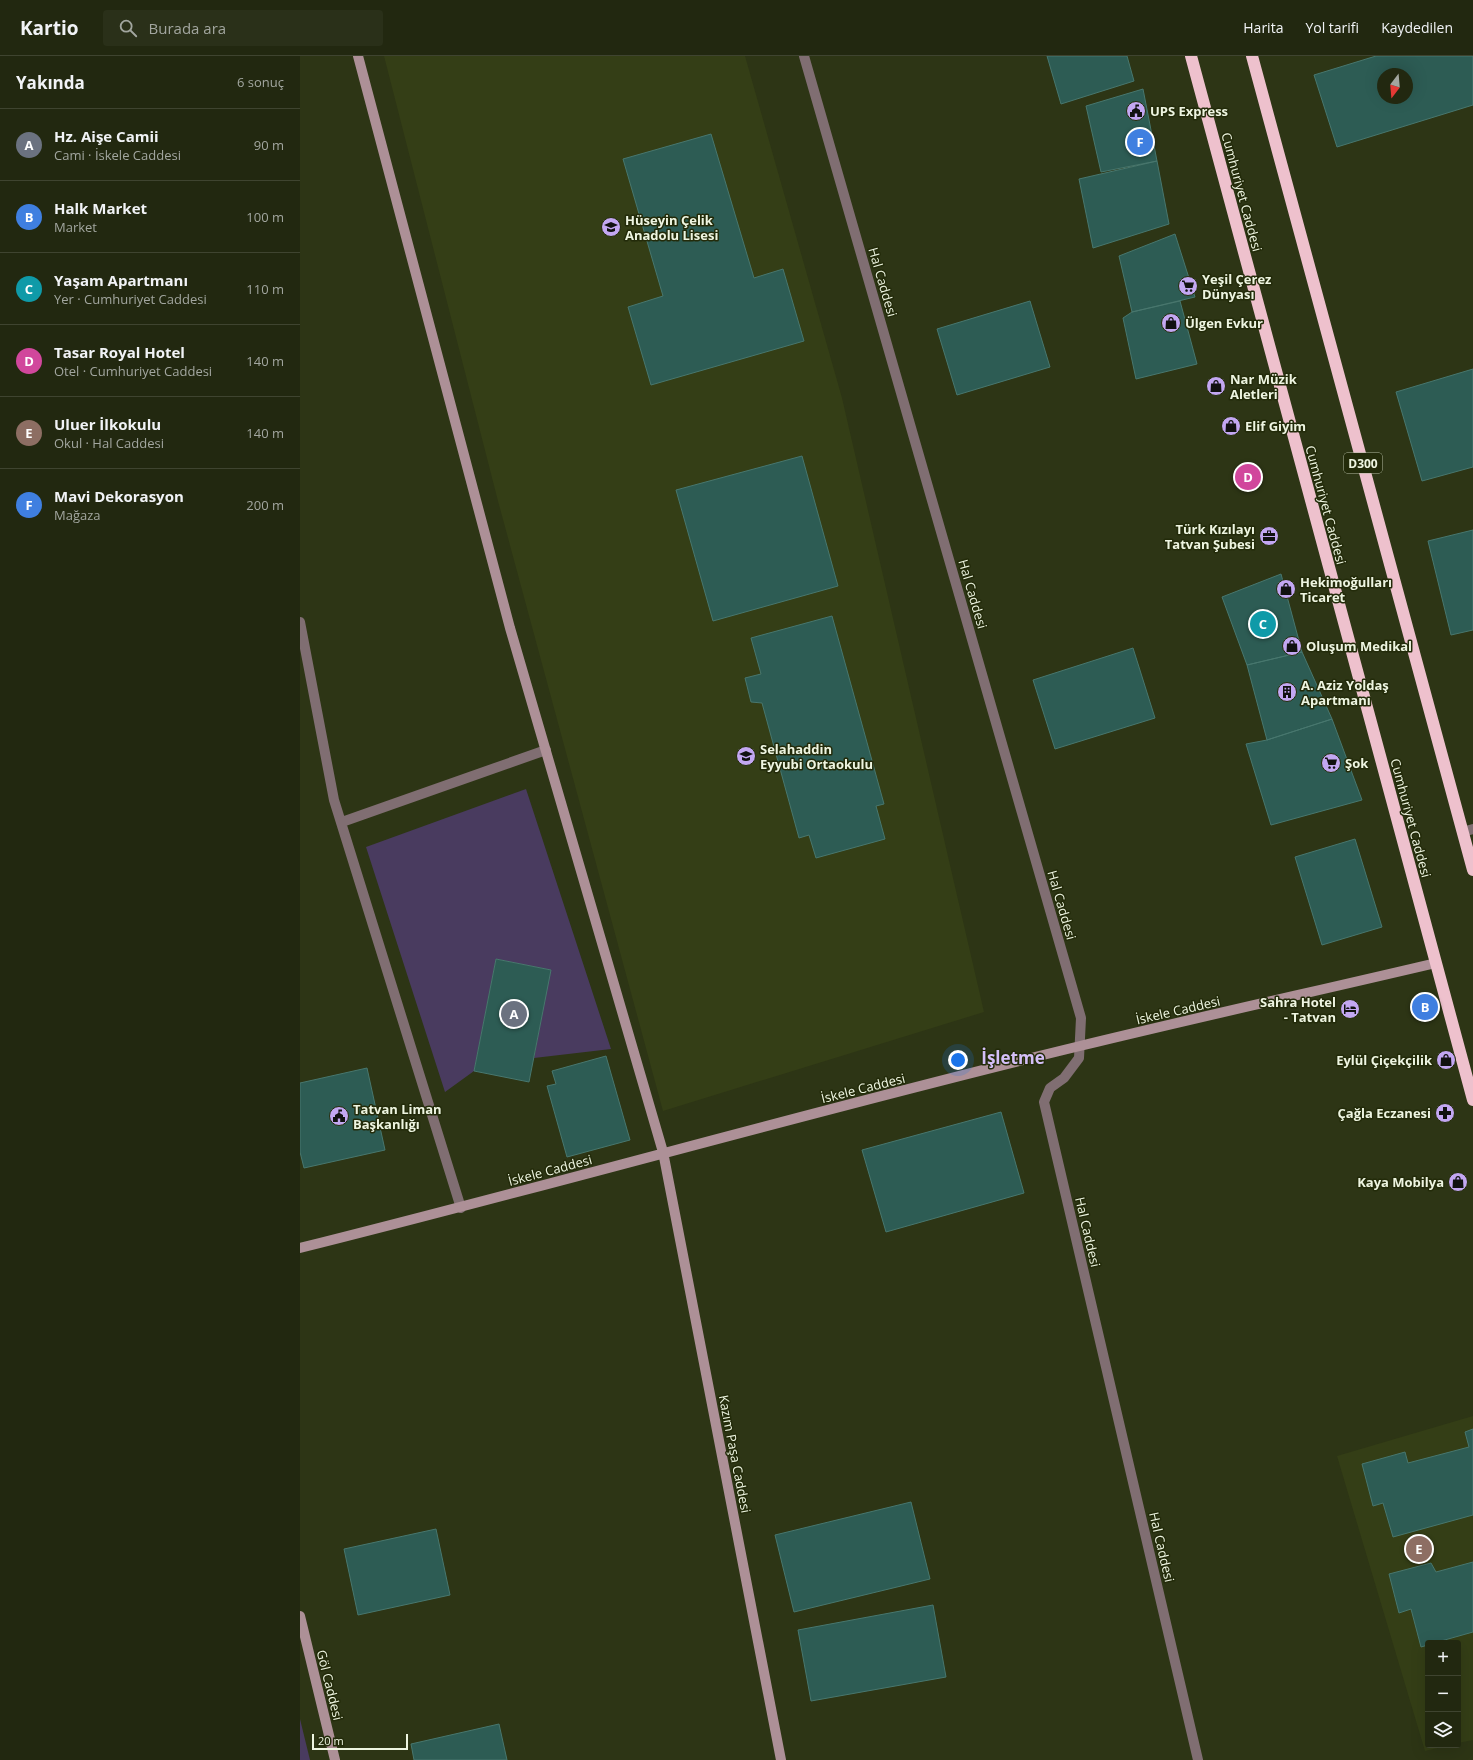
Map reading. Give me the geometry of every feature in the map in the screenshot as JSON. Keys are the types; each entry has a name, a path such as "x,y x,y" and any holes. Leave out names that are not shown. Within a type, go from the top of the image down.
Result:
{"highway":[{"name":"Cumhuriyet Caddesi","path":"1191,56 1473,1100"},
{"name":"D300","path":"1252,56 1468,831 1473,870"}],"street":[{"name":"Kazım Paşa Caddesi","path":"358,56 510,628 664,1152 781,1760"},
{"name":"Hal Caddesi","path":"804,56 1081,1018 1079,1058 1064,1078 1050,1088 1044,1102 1198,1760"},
{"path":"300,622 334,800 461,1208"},
{"path":"342,822 546,750"},
{"name":"İskele Caddesi","path":"300,1248 461,1208 664,1152 1080,1046 1436,963"},
{"name":"Göl Caddesi","path":"300,1616 335,1760"}],"shaded area":[{"name":"Selahaddin Eyyubi Ortaokulu","path":"384,56 745,56 842,398 984,1012 663,1111 498,501"},
{"path":"526,789 611,1049 534,1058 550,970 496,959 474,1071 445,1092 366,847"},
{"path":"1473,1416 1473,1740 1461,1742 1461,1640 1425,1640 1425,1748 1438,1748 1425,1751 1337,1456"},
{"path":"300,1719 310,1760 300,1760"}],"building":[{"path":"1047,56 1127,56 1134,81 1061,104"},
{"path":"1376,56 1473,56 1473,105 1337,147 1314,75"},
{"path":"1143,89 1157,161 1101,172 1086,106"},
{"path":"711,134 754,278 783,269 804,341 651,385 628,307 663,296 623,159"},
{"path":"1157,161 1169,224 1093,248 1079,179"},
{"path":"1175,234 1195,297 1132,312 1119,256"},
{"path":"1030,301 1050,367 957,395 937,329"},
{"path":"1180,301 1197,364 1136,379 1123,318 1132,312"},
{"path":"1473,369 1473,467 1422,481 1396,392"},
{"path":"802,456 838,586 713,621 676,490"},
{"path":"1473,530 1473,630 1451,635 1428,541"},
{"path":"1281,574 1302,652 1247,665 1222,597"},
{"path":"832,616 884,804 876,806 885,839 816,858 809,835 799,838 762,703 751,702 745,678 761,674 751,638"},
{"path":"1133,648 1155,718 1055,749 1033,680"},
{"name":"A. Aziz Yoldaş Apartmanı","path":"1302,652 1332,719 1267,740 1247,665"},
{"path":"1332,719 1362,800 1271,825 1246,744 1267,740"},
{"path":"1355,839 1382,927 1322,945 1295,857"},
{"path":"496,959 551,970 529,1082 474,1071"},
{"path":"606,1056 630,1140 567,1157 547,1086 556,1084 552,1071"},
{"name":"Tatvan Liman Başkanlığı","path":"367,1068 385,1150 304,1168 300,1152 300,1083"},
{"path":"1001,1112 1024,1193 886,1232 862,1150"},
{"path":"1473,1429 1473,1515 1393,1537 1383,1503 1373,1506 1362,1464 1405,1452 1408,1463 1469,1447 1465,1432"},
{"path":"911,1502 930,1579 794,1612 775,1535"},
{"path":"436,1529 450,1595 358,1615 344,1549"},
{"path":"1473,1562 1473,1632 1445,1640 1425,1640 1425,1646 1421,1647 1411,1609 1399,1613 1389,1574 1431,1563 1436,1572"},
{"path":"933,1605 946,1677 811,1701 798,1630"},
{"path":"499,1724 507,1760 414,1760 411,1744"}],"place":[{"name":"UPS Express","path":"1136,111"},
{"name":"Mavi Dekorasyon","path":"1140,142"},
{"name":"Hüseyin Çelik Anadolu Lisesi","path":"611,227"},
{"name":"Yeşil Çerez Dünyası","path":"1188,286"},
{"name":"Ülgen Evkur","path":"1171,323"},
{"name":"Nar Müzik Aletleri","path":"1216,386"},
{"name":"Elif Giyim","path":"1231,426"},
{"name":"Tasar Royal Hotel","path":"1248,477"},
{"name":"Türk Kızılayı Tatvan Şubesi","path":"1269,536"},
{"name":"Hekimoğulları Ticaret","path":"1286,589"},
{"name":"Yaşam Apartmanı","path":"1263,624"},
{"name":"Oluşum Medikal","path":"1292,646"},
{"name":"A. Aziz Yoldaş Apartmanı","path":"1287,692"},
{"name":"Selahaddin Eyyubi Ortaokulu","path":"746,756"},
{"name":"Şok","path":"1331,763"},
{"name":"Halk Market","path":"1425,1007"},
{"name":"Sahra Hotel - Tatvan","path":"1350,1009"},
{"name":"Hz. Aişe Camii","path":"514,1014"},
{"name":"Eylül Çiçekçilik","path":"1446,1060"},
{"name":"Çağla Eczanesi","path":"1445,1113"},
{"name":"Tatvan Liman Başkanlığı","path":"339,1116"},
{"name":"Kaya Mobilya","path":"1458,1182"},
{"name":"Uluer İlkokulu","path":"1419,1549"}],"district":[{"name":"İşletme","path":"1013,1057"}]}
